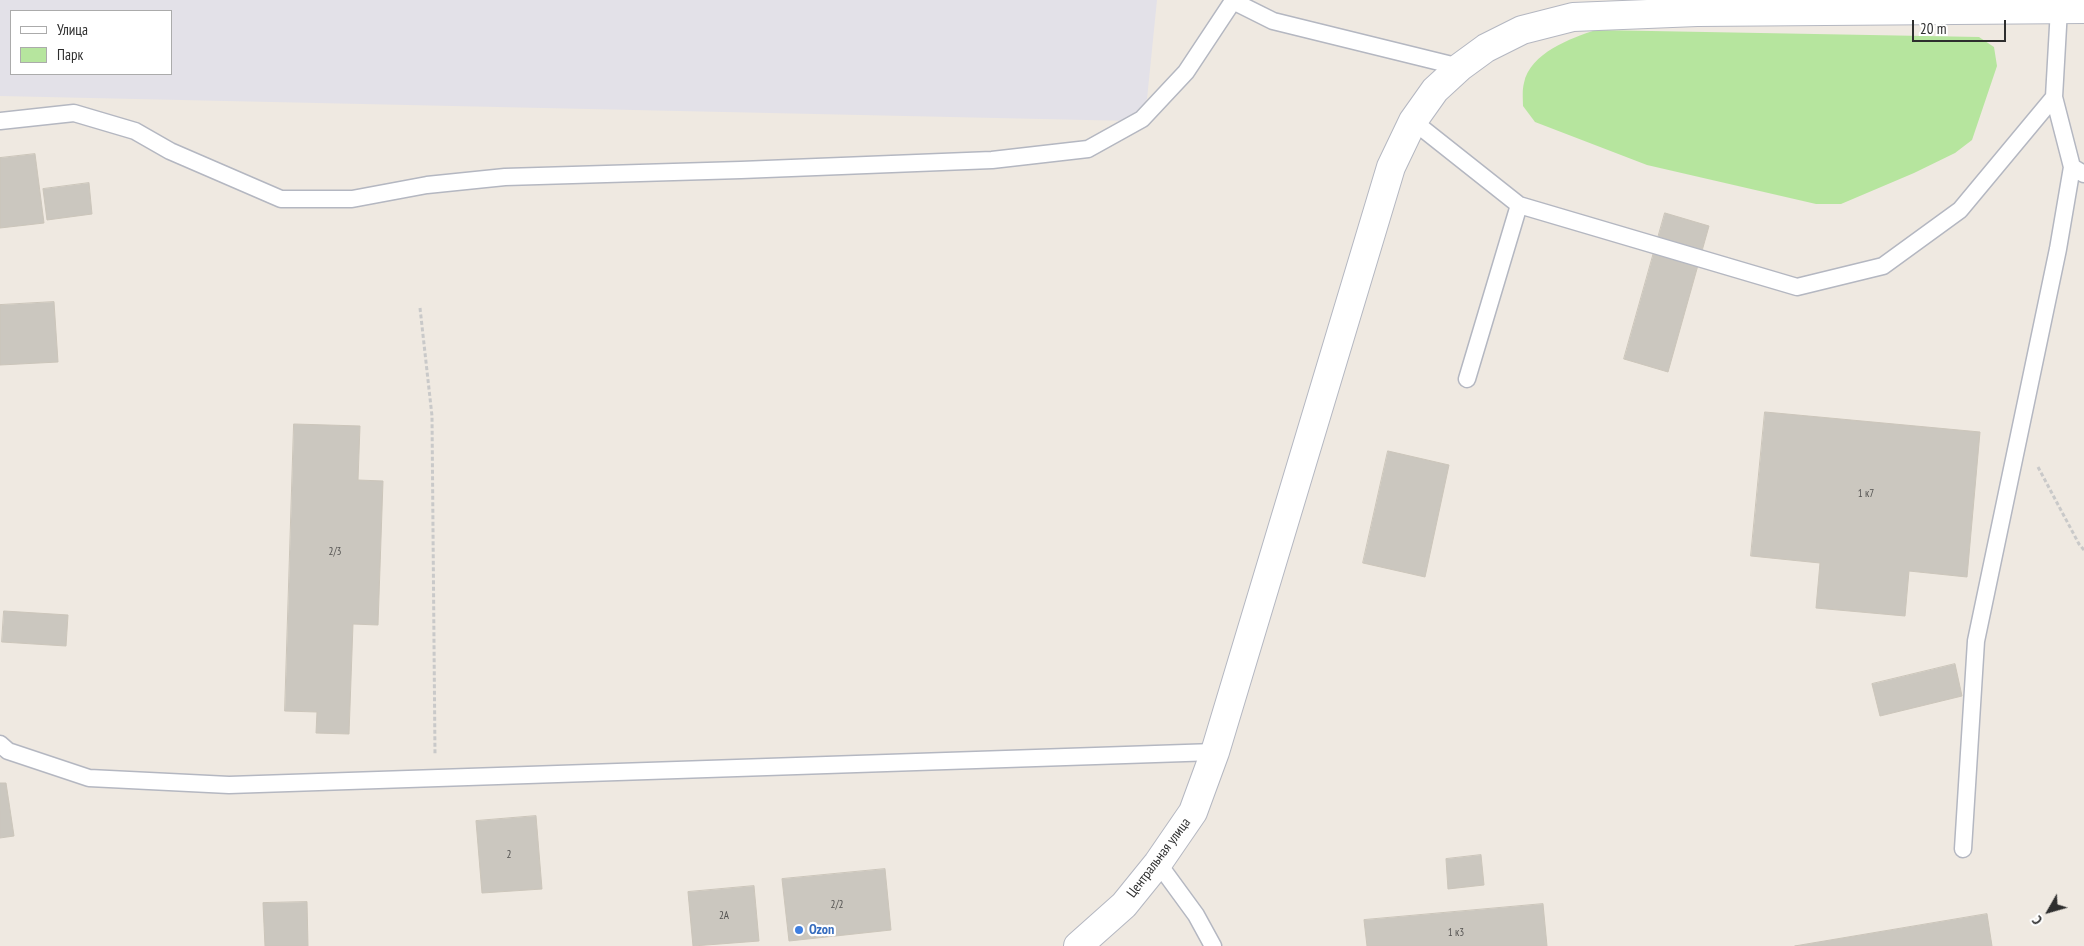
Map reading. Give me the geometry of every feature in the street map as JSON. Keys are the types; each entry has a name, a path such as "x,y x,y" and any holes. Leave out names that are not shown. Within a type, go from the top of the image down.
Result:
{"street":[{"name":"Центральная улица","path":"1078,946 1124,905 1158,863 1193,812 1215,752 1391,167 1413,121 1435,90 1460,67 1486,48 1522,30 1573,17 1697,12 2072,9"}],"lane":[{"path":"0,121 74,113 135,131 170,152 281,200 352,199 427,185 505,177 992,160 1088,149 1142,119 1186,72 1233,1 1273,21 1460,67"},
{"path":"1413,121 1519,205 1797,287 1883,266 1960,210 2054,97 2072,9"},
{"path":"1963,849 1976,641 2058,249 2078,170 2054,97"},
{"path":"1467,379 1519,205"},
{"path":"0,744 8,751 89,778 229,785 1215,752"},
{"path":"1158,863 1196,915 1213,946"}],"path":[{"path":"420,308 432,416 435,778"},
{"path":"2037,466 2084,550"}],"shaded area":[{"path":"0,0 1157,0 1147,99 1132,121 0,96"}],"green space":[{"path":"1596,30 1979,37 1994,47 1997,66 1972,140 1955,153 1914,173 1841,204 1816,204 1647,165 1535,122 1523,106 1523,86 1528,72 1534,63 1553,48 1575,37"}],"building":[{"path":"35,154 44,223 0,228 0,158"},
{"path":"89,183 92,214 47,220 43,189"},
{"path":"1665,213 1709,226 1668,372 1624,359"},
{"path":"54,302 58,362 0,365 0,305"},
{"path":"1765,412 1980,432 1967,577 1909,571 1905,616 1816,608 1820,563 1751,556"},
{"path":"294,424 360,426 358,480 383,481 378,625 353,624 349,734 316,733 317,712 285,711"},
{"path":"1388,451 1449,465 1425,577 1363,563"},
{"path":"4,611 68,615 66,646 2,642"},
{"path":"1955,664 1962,696 1880,716 1872,684"},
{"path":"0,783 6,783 14,836 0,838"},
{"path":"536,816 542,889 482,893 476,821"},
{"path":"1481,855 1484,885 1448,889 1446,859"},
{"path":"885,869 891,930 789,941 782,879"},
{"path":"754,886 759,941 693,946 688,892"},
{"path":"307,902 308,946 265,946 263,903"},
{"path":"1543,904 1547,946 1367,946 1364,920"},
{"path":"1987,914 1992,946 1795,946"}],"place":[{"name":"Ozon","path":"799,930"}]}
